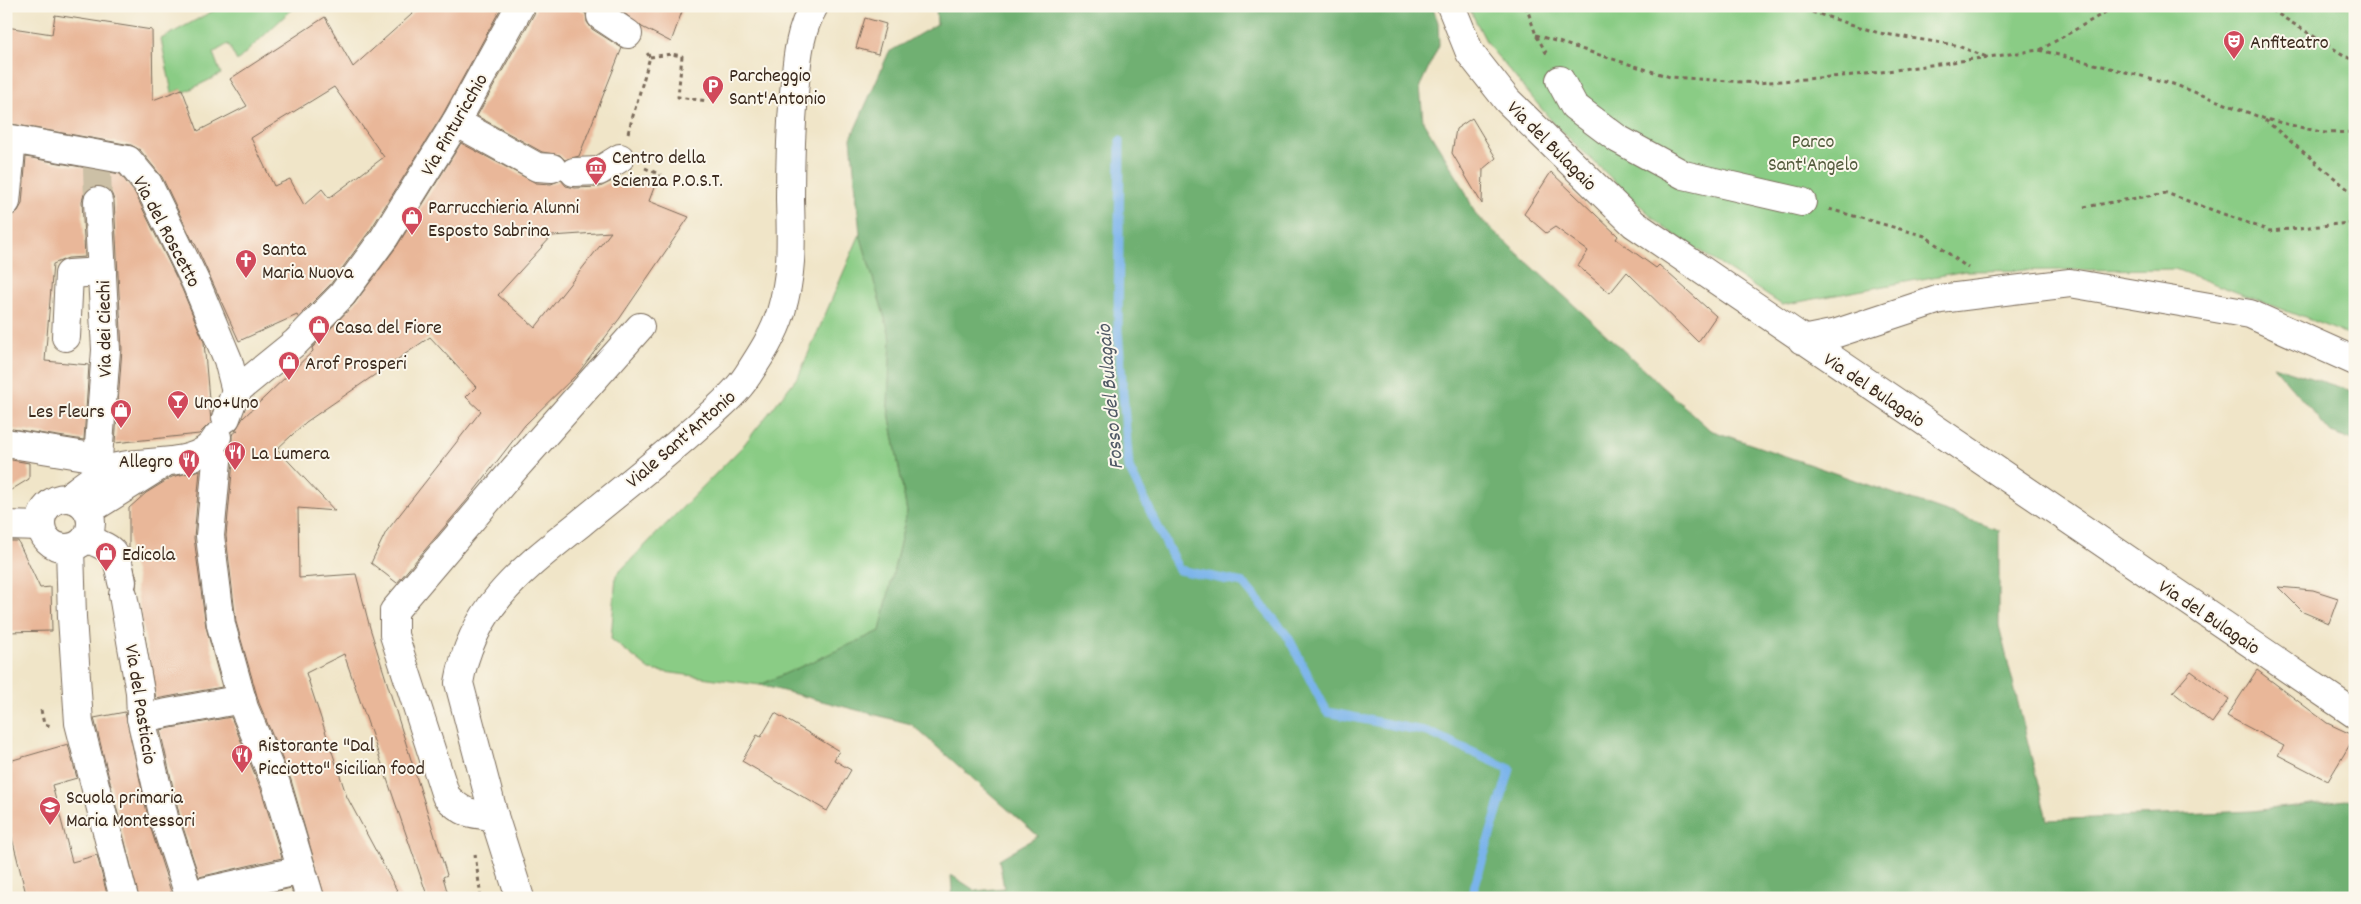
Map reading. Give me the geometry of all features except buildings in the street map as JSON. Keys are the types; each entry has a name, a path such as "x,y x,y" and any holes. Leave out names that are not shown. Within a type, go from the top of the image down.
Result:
{"street":[{"name":"Via Pinturicchio","path":"236,391 296,342 342,295 384,238 456,122 520,6"},
{"name":"Viale Sant'Antonio","path":"520,898 494,816 459,682 462,663 489,608 517,574 679,443 717,409 745,379 768,342 780,314 788,285 792,251 790,134 798,48 808,16 814,6"},
{"name":"Via del Bulagaio","path":"1451,6 1470,53 1507,100 1634,224 1802,340 2355,714"},
{"path":"599,10 628,34"},
{"path":"1560,80 1574,106 1618,139 1684,175 1802,202"},
{"path":"456,122 537,167 599,171 620,158"},
{"path":"6,202 9,139"},
{"name":"Via del Roscetto","path":"9,139 96,160 128,160 148,184 196,283 228,360 236,391"},
{"name":"Via dei Ciechi","path":"98,201 106,368 108,474"},
{"path":"66,337 69,274 102,272"},
{"path":"1802,340 1837,333 1940,299 2070,283 2250,314 2355,361"},
{"path":"494,816 469,814 457,808 446,796 394,635 394,611 516,467 640,327"},
{"path":"6,443 108,474 164,463 206,451 213,445 236,391"},
{"path":"206,451 217,462 210,536 221,625 242,699 276,784 310,898"},
{"path":"78,505 108,474"},
{"path":"78,543 54,546 47,541 41,526 41,517 45,509 59,499 78,505 91,520 78,543 72,617 79,723 124,898"},
{"path":"6,525 41,526"},
{"name":"Via del Pasticcio","path":"78,543 110,548 114,553 123,588 140,692 141,718 165,822 190,896"},
{"path":"141,718 242,699"},
{"path":"190,896 302,870"}],"path":[{"path":"1526,6 1536,35 1670,77 1757,84 1812,80 2039,50 2116,6"},
{"path":"2265,6 2355,62"},
{"path":"1812,12 1879,33 1955,46 1987,58"},
{"path":"628,34 650,56"},
{"path":"2039,50 2173,84 2265,119 2325,133 2355,132"},
{"path":"650,56 671,54 682,56 678,97 707,101"},
{"path":"650,56 620,158 661,175"},
{"path":"2265,119 2355,195"},
{"path":"2084,207 2166,193 2270,231 2349,223 2355,227"},
{"path":"1802,202 1925,236 2001,292"},
{"path":"41,710 44,724 55,726"}],"green space":[{"path":"222,6 326,6 292,9 237,61 228,44 213,53 221,74 183,93 181,89 172,93 161,39"},
{"path":"936,6 1432,6 1438,22 1439,45 1420,86 1423,121 1462,185 1476,215 1710,430 1999,530 1999,626 2047,820 2252,811 2355,799 2355,898 950,898 952,889 951,875 976,891 1004,888 999,859 1038,836 911,724 760,685 880,631 907,512 888,406 891,339 860,234 851,138 889,52 937,24"},
{"name":"Parco Sant'Angelo","path":"1468,6 2355,6 2355,337 2175,269 1965,271 1782,305 1663,227 1556,126 1488,45"},
{"path":"860,234 891,339 888,406 907,512 880,632 760,685 650,670 611,639 616,575 742,447 799,375"},
{"path":"2273,366 2355,392 2355,441 2331,433"}],"waterway":[{"name":"Fosso del Bulagaio","path":"1120,141 1118,331 1129,468 1179,570 1243,583 1287,635 1327,712 1428,732 1510,769 1471,898"}],"tunnel":[{"path":"97,166 98,201"}],"place":[{"name":"Anfiteatro","path":"2234,60"},
{"name":"Parcheggio Sant'Antonio","path":"713,105"},
{"name":"Centro della Scienza P.O.S.T.","path":"596,186"},
{"name":"Parrucchieria Alunni Esposto Sabrina","path":"412,236"},
{"name":"Santa Maria Nuova","path":"246,279"},
{"name":"Casa del Fiore","path":"319,345"},
{"name":"Arof Prosperi","path":"289,381"},
{"name":"Uno+Uno","path":"178,420"},
{"name":"Les Fleurs","path":"121,429"},
{"name":"La Lumera","path":"235,471"},
{"name":"Allegro","path":"189,479"},
{"name":"Edicola","path":"106,572"},
{"name":"Ristorante \"Dal Picciotto\" Sicilian food","path":"242,774"},
{"name":"Scuola primaria Maria Montessori","path":"50,826"}]}
